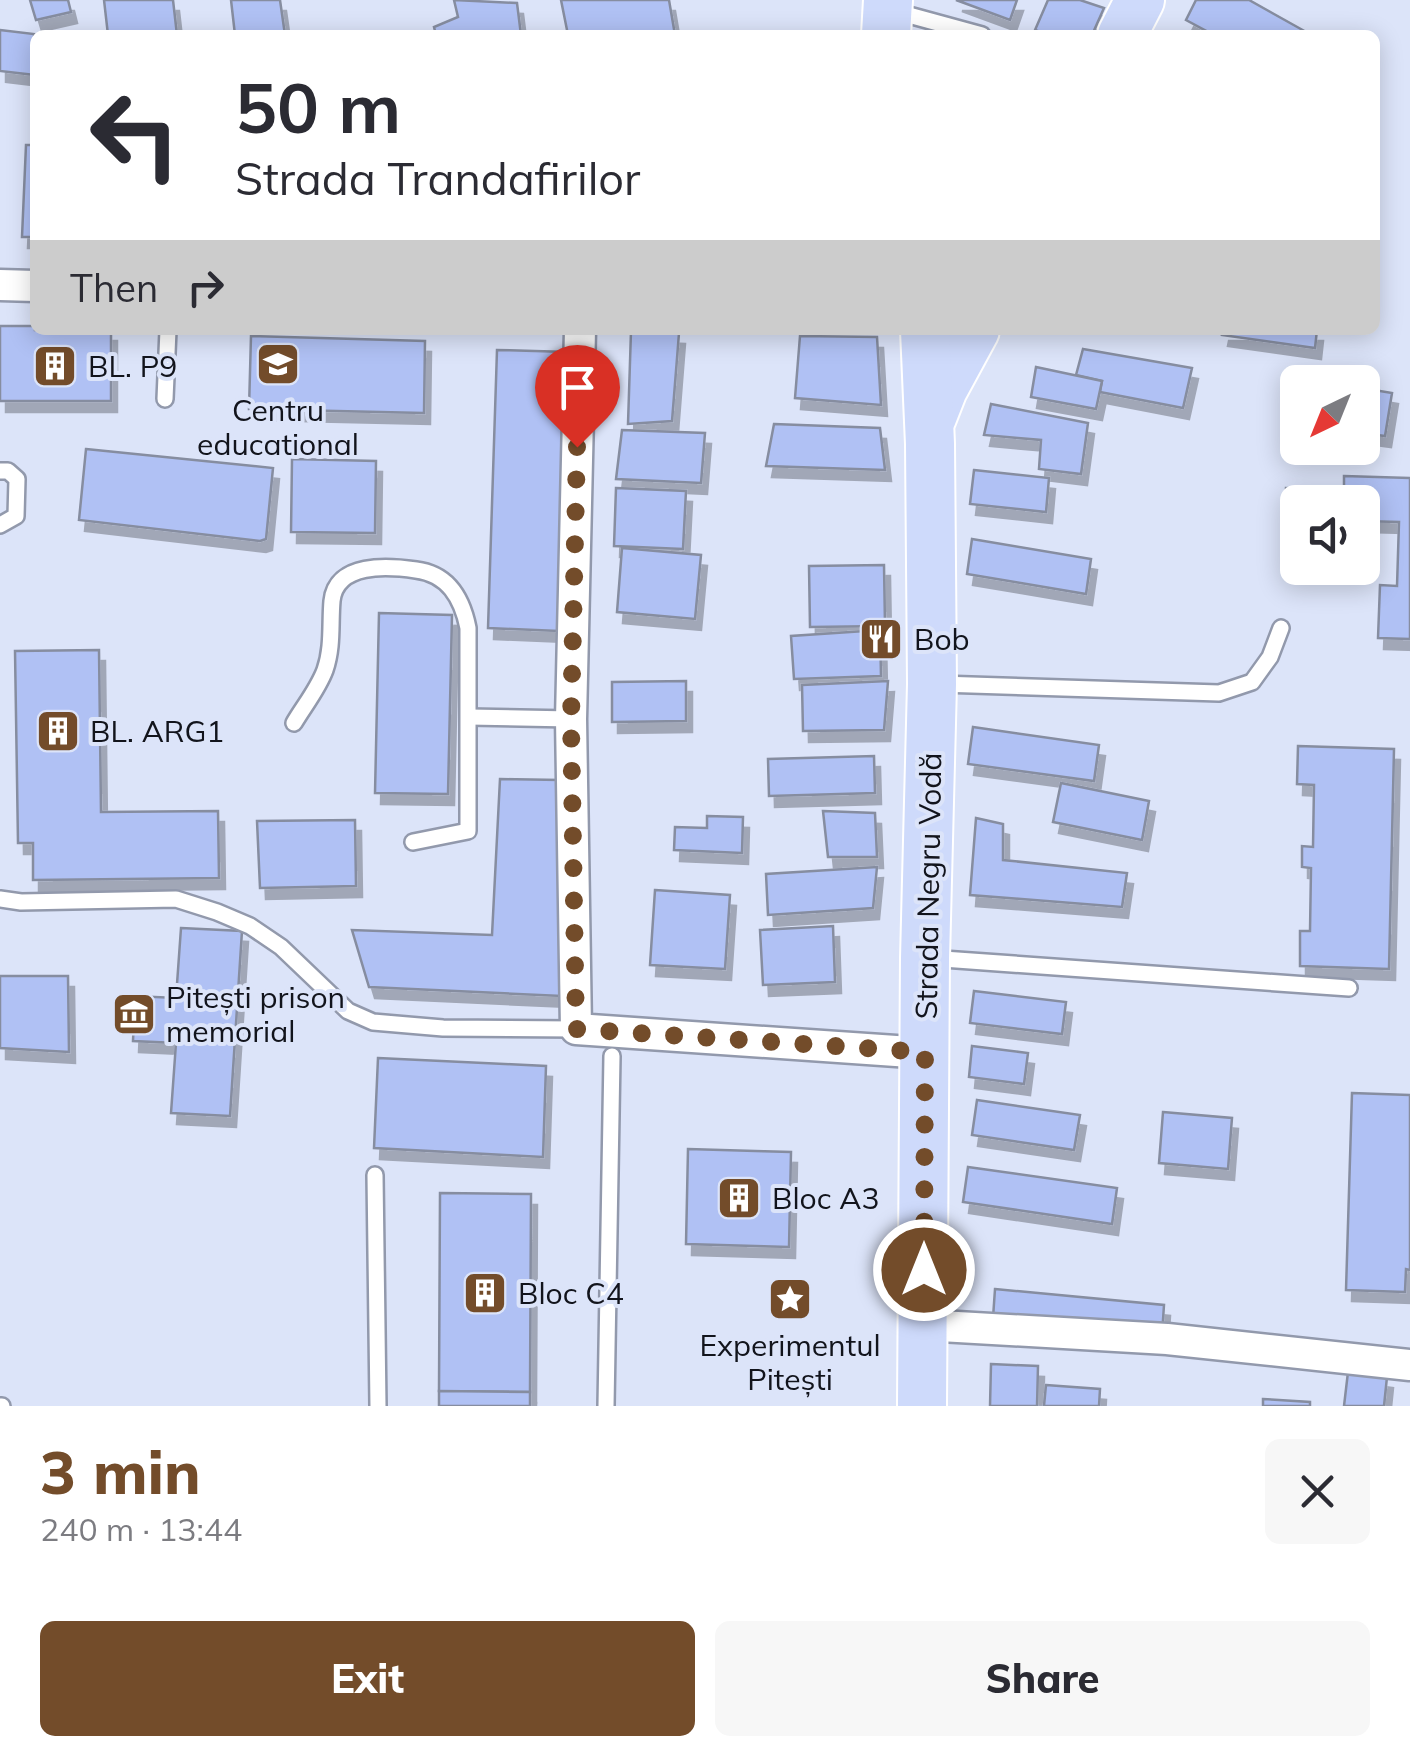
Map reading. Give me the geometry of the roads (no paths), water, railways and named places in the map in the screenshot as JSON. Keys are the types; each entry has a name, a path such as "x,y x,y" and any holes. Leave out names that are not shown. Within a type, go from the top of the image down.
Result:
{"main road":[{"path":"1125,30 1140,0"},
{"name":"Strada Negru Vodă","path":"922,1406 932,684 924,335"},
{"name":"Strada Negru Vodă","path":"929,425 972,335"}],"street":[{"path":"0,285 30,286"},
{"path":"580,335 571,720 576,1029 925,1052"},
{"path":"924,1325 1168,1340 1410,1366"}],"lane":[{"path":"882,16 956,30"},
{"path":"166,399 168,335"},
{"path":"0,471 16,479 19,496 16,516 0,525"},
{"path":"294,723 326,668 332,597 340,583 355,571 390,567 430,572 452,588 462,602 468,628 468,831 413,842"},
{"path":"932,684 1219,694 1252,682 1270,657 1281,628"},
{"path":"468,717 571,720"},
{"path":"0,898 21,902 176,900 217,912 250,926 281,947 348,1011 374,1022 443,1028 576,1029"},
{"path":"926,958 1348,988"},
{"path":"606,1406 612,1056"},
{"path":"376,1175 378,1406"}],"place":[{"name":"Centru educational","path":"278,364"},
{"name":"BL. P9","path":"55,366"},
{"name":"Bob","path":"881,639"},
{"name":"BL. ARG1","path":"58,731"},
{"name":"Pitești prison memorial","path":"134,1014"},
{"name":"Bloc A3","path":"739,1198"},
{"name":"Bloc C4","path":"485,1293"},
{"name":"Experimentul Pitești","path":"790,1299"}]}
